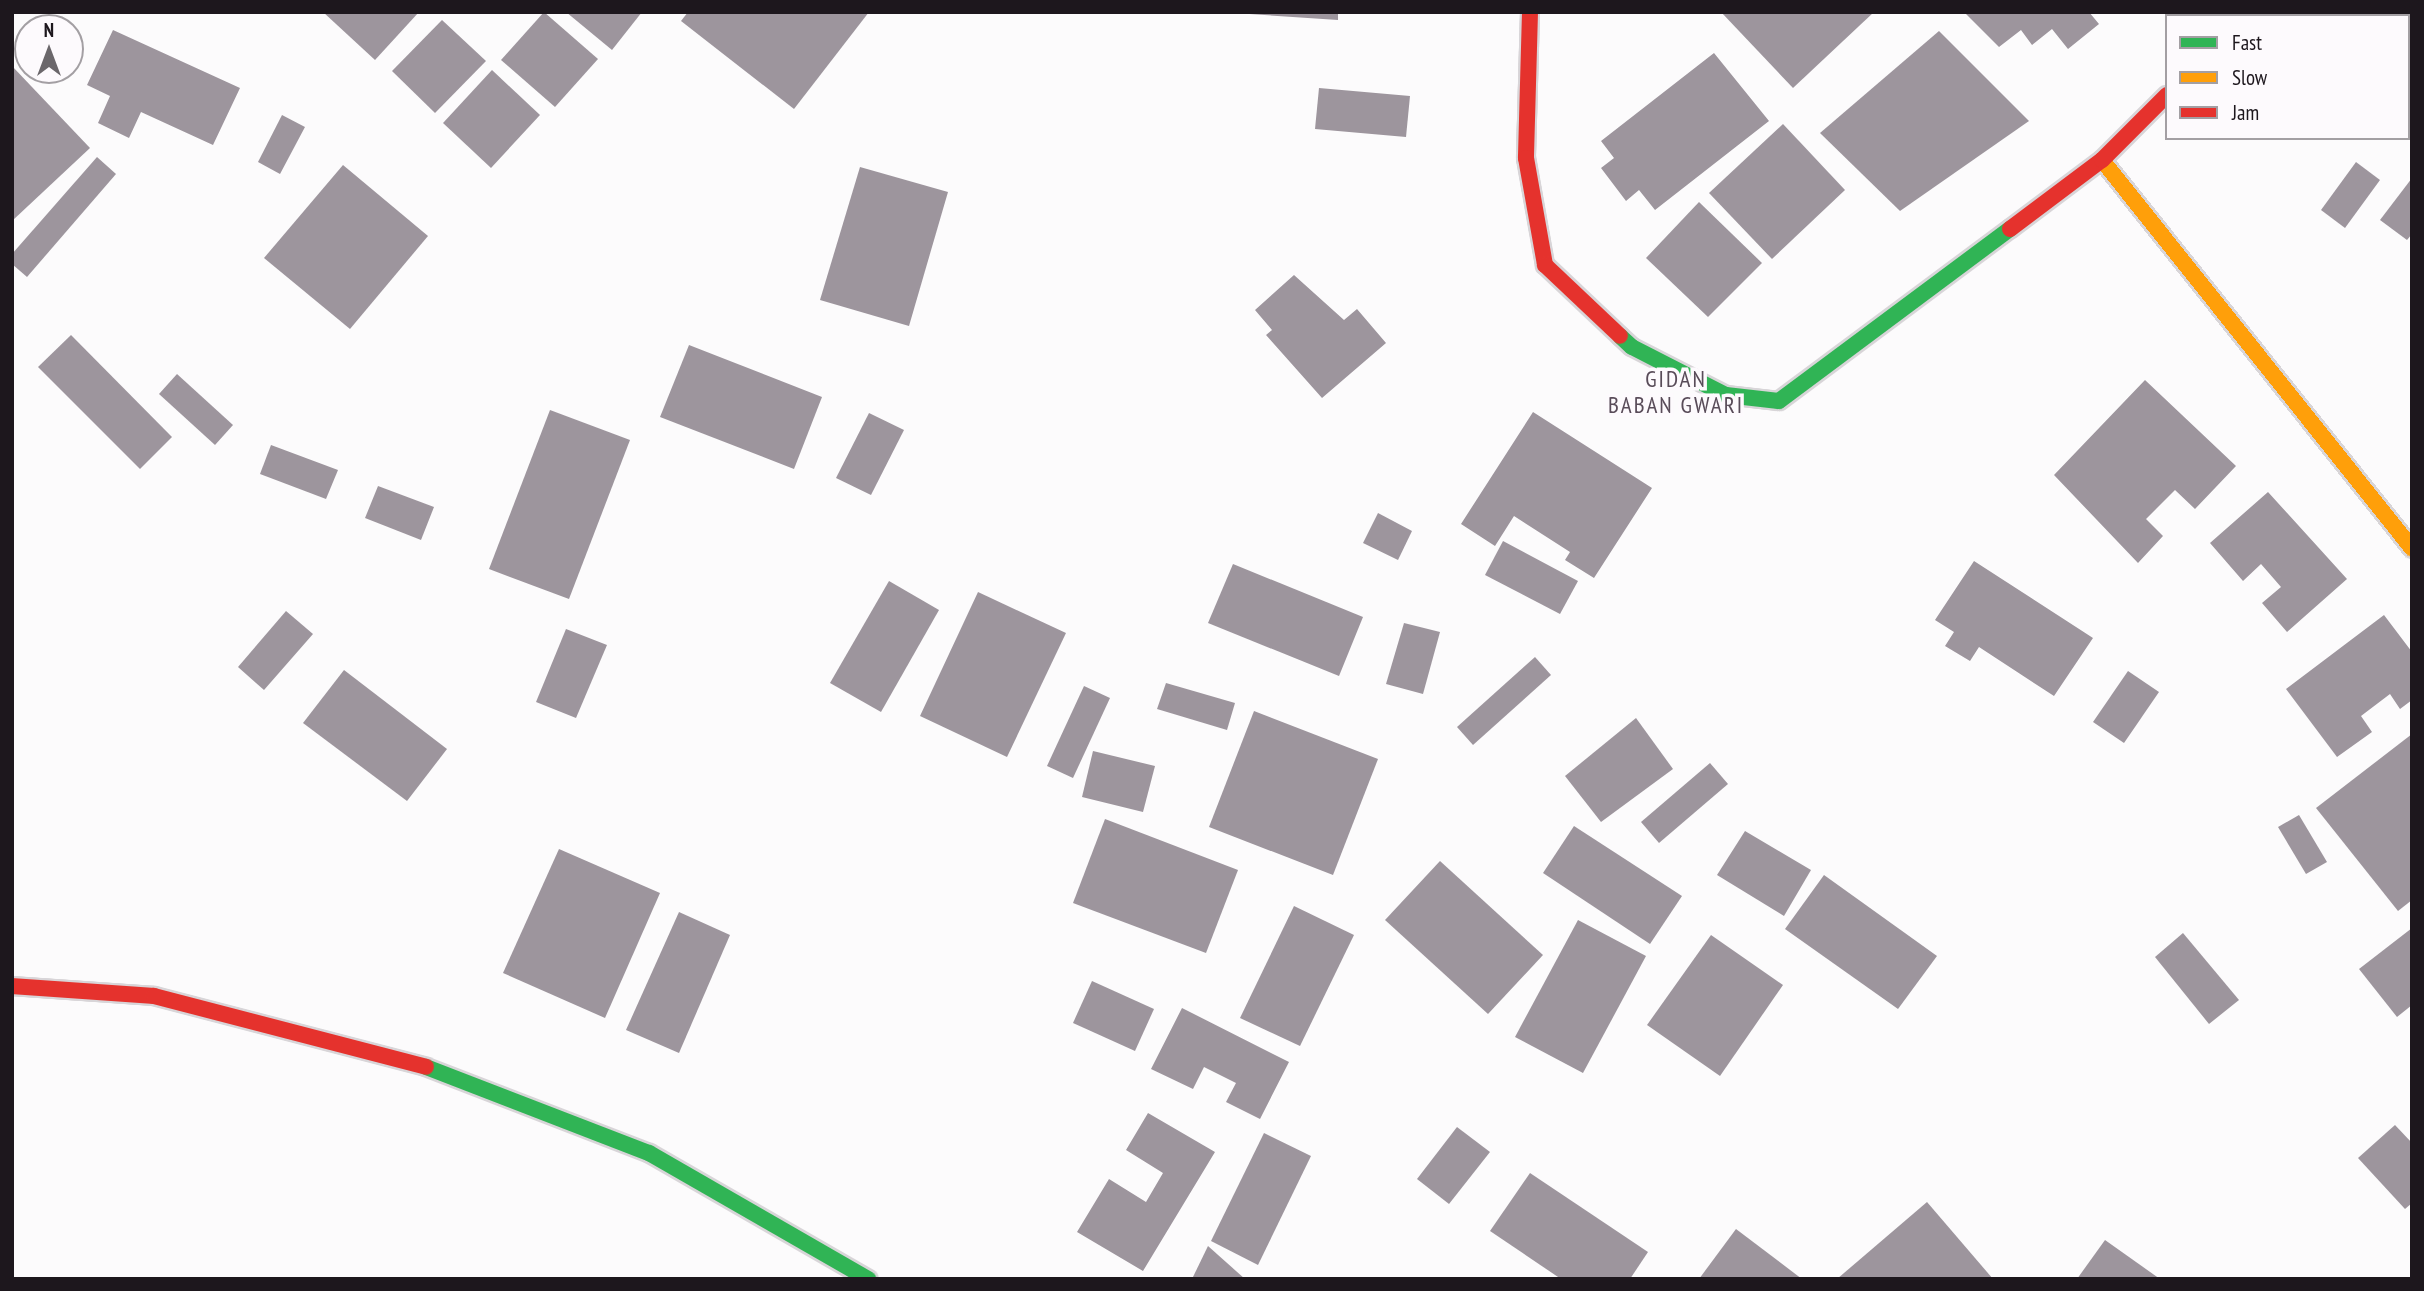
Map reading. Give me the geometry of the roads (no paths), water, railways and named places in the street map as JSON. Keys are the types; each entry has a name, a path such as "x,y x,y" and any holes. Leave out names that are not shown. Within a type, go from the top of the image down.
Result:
{"street":[{"path":"1530,12 1526,158 1545,265 1632,347 1726,395 1779,401 2102,160 2165,97"},
{"path":"2102,160 2412,549"},
{"path":"12,986 154,996 422,1066 649,1153 868,1279"}],"district":[{"name":"GIDAN BABAN GWARI","path":"1676,392"}]}
